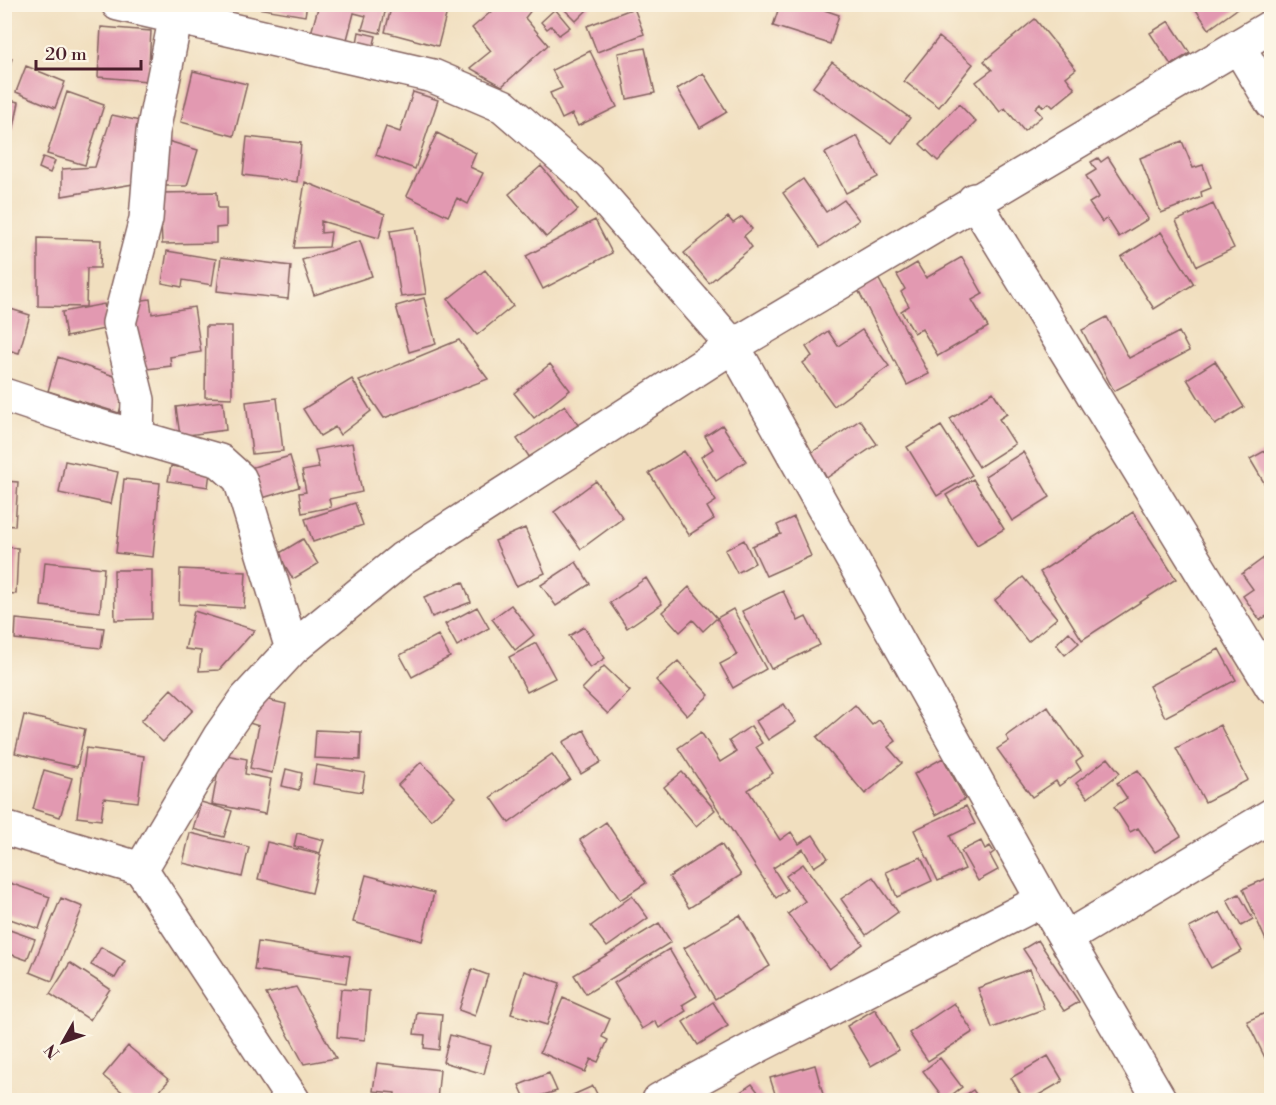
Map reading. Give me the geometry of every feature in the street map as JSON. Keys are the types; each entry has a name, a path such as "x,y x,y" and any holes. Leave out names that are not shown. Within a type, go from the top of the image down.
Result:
{"street":[{"path":"118,4 175,20 433,76 503,106 588,180 733,346 1043,900 1160,1101"},
{"path":"137,436 138,400 119,323 146,219 153,132 175,20"},
{"path":"141,869 220,736 246,699 292,649 402,559 733,346 974,200 1272,26"},
{"path":"1238,46 1272,104"},
{"path":"974,200 1272,687"},
{"path":"4,395 220,460 231,468 240,479 292,649"},
{"path":"1066,938 1272,814"},
{"path":"4,828 141,869 293,1101"},
{"path":"659,1101 760,1045 1043,900"}],"building":[{"path":"252,4 307,4 305,16 252,7"},
{"path":"319,4 387,4 380,33 362,29 366,16 354,13 345,47 310,37"},
{"path":"392,4 449,4 438,46 385,32"},
{"path":"500,4 528,4 532,9 525,18 548,45 502,86 470,68 491,51 472,28"},
{"path":"559,4 593,4 576,21"},
{"path":"780,4 807,4 839,15 830,44 773,26"},
{"path":"1192,4 1244,4 1209,29"},
{"path":"634,8 644,34 597,52 587,26"},
{"path":"555,9 570,27 559,35 551,26 547,29 541,22"},
{"path":"1035,19 1076,69 1066,77 1075,89 1053,107 1049,103 1043,107 1040,103 1035,108 1042,116 1024,131 1005,108 1000,112 976,82 992,70 984,61"},
{"path":"1169,21 1190,53 1171,65 1150,33"},
{"path":"101,27 151,31 148,81 98,77"},
{"path":"359,32 376,36 372,52 356,48"},
{"path":"939,37 973,64 939,107 904,81"},
{"path":"645,48 655,93 627,99 618,53"},
{"path":"590,51 617,107 578,126 572,114 562,119 550,93 562,88 552,70"},
{"path":"4,56 12,58 5,88 4,88"},
{"path":"832,62 910,118 892,143 813,87"},
{"path":"26,66 65,82 55,108 16,92"},
{"path":"193,71 247,84 234,136 181,122"},
{"path":"703,73 727,112 700,128 677,89"},
{"path":"67,92 104,105 85,165 47,154"},
{"path":"413,92 438,100 415,169 376,155 386,127 400,132"},
{"path":"4,99 19,102 13,132 4,130"},
{"path":"959,104 976,122 938,161 920,144"},
{"path":"112,115 140,121 133,184 62,196 62,169 95,167"},
{"path":"437,133 476,153 470,167 483,173 468,204 457,198 448,216 407,196"},
{"path":"857,136 878,177 846,193 825,153"},
{"path":"247,137 301,143 297,182 243,175"},
{"path":"168,141 198,150 187,186 159,186"},
{"path":"1182,141 1193,168 1203,165 1211,188 1201,192 1202,197 1161,213 1140,158"},
{"path":"43,157 55,161 50,173 39,168"},
{"path":"1108,157 1148,219 1119,237 1107,218 1102,222 1089,203 1099,197 1086,176 1096,170 1091,162 1098,158 1101,162"},
{"path":"541,166 578,210 546,237 509,194"},
{"path":"803,179 826,212 844,200 859,220 820,247 783,193"},
{"path":"305,182 385,214 379,238 321,221 321,233 331,232 329,247 294,248"},
{"path":"217,192 218,208 226,208 226,227 216,228 216,243 162,244 160,193"},
{"path":"1213,204 1234,248 1197,266 1176,221"},
{"path":"728,217 733,223 742,217 752,229 744,236 752,247 709,283 684,253"},
{"path":"595,220 612,253 543,289 526,256"},
{"path":"415,227 426,294 401,297 390,231"},
{"path":"1161,232 1194,284 1154,309 1121,257"},
{"path":"38,238 101,240 100,268 87,268 86,307 38,306"},
{"path":"360,241 372,276 314,295 302,260"},
{"path":"167,251 216,259 212,285 183,280 182,287 162,283"},
{"path":"221,257 291,266 288,299 217,291"},
{"path":"962,257 983,294 972,300 988,327 938,356 922,329 914,333 901,311 909,306 901,292 905,289 897,275 917,263 926,278"},
{"path":"485,270 513,306 477,335 448,299"},
{"path":"875,272 929,374 907,385 855,284"},
{"path":"424,298 436,344 409,352 396,306"},
{"path":"150,299 152,314 194,307 201,352 170,357 171,366 139,370 129,302"},
{"path":"104,304 109,328 66,337 62,312"},
{"path":"4,307 30,315 19,353 4,349"},
{"path":"1107,317 1129,358 1179,332 1189,351 1114,391 1082,330"},
{"path":"206,326 232,326 232,398 205,397"},
{"path":"862,330 889,366 834,406 803,363 812,356 806,347 828,331 838,346"},
{"path":"459,340 488,379 384,418 359,381"},
{"path":"58,357 129,381 119,413 48,391"},
{"path":"1215,361 1244,407 1215,425 1187,379"},
{"path":"550,364 570,390 534,418 514,393"},
{"path":"352,379 371,411 340,435 335,427 320,436 303,409"},
{"path":"993,392 1007,414 999,419 1015,444 979,467 950,419"},
{"path":"277,398 283,451 252,454 246,402"},
{"path":"223,401 226,430 180,436 176,407"},
{"path":"565,405 578,425 530,458 517,439"},
{"path":"860,420 877,444 825,479 808,455"},
{"path":"722,425 746,461 716,481 701,457 713,449 705,436"},
{"path":"941,426 972,475 937,496 907,447"},
{"path":"352,443 362,492 329,499 331,507 302,513 299,493 306,492 302,471 319,468 315,450"},
{"path":"1272,447 1272,496 1250,459"},
{"path":"684,451 716,501 707,507 714,519 689,535 649,473"},
{"path":"1023,452 1050,497 1012,521 985,476"},
{"path":"290,456 299,487 259,499 250,468"},
{"path":"65,461 118,472 111,504 59,493"},
{"path":"171,466 210,472 208,487 168,481"},
{"path":"124,479 160,483 153,557 116,553"},
{"path":"973,479 1004,529 977,545 946,495"},
{"path":"4,481 18,482 15,526 4,525"},
{"path":"596,481 623,518 581,549 554,512"},
{"path":"355,503 363,525 313,542 305,519"},
{"path":"1133,512 1176,579 1082,640 1040,572"},
{"path":"794,517 811,556 766,576 752,546 781,534 777,525"},
{"path":"525,528 545,573 516,586 495,541"},
{"path":"303,539 318,564 293,579 278,554"},
{"path":"744,540 755,563 737,573 725,550"},
{"path":"4,547 18,548 16,594 4,593"},
{"path":"1272,552 1272,613 1260,620 1243,596 1253,589 1242,574"},
{"path":"45,562 104,568 100,612 41,606"},
{"path":"576,562 590,584 556,606 541,585"},
{"path":"180,569 246,572 244,608 179,604"},
{"path":"114,570 152,570 152,619 115,620"},
{"path":"1023,577 1057,618 1028,642 995,600"},
{"path":"646,578 662,604 627,628 610,603"},
{"path":"463,582 471,602 432,617 424,597"},
{"path":"689,587 717,618 703,631 693,620 680,632 662,612"},
{"path":"783,591 798,621 806,617 820,645 771,669 742,611"},
{"path":"511,605 534,635 515,650 492,619"},
{"path":"477,607 489,628 457,646 445,624"},
{"path":"733,609 766,669 733,688 720,664 737,655 717,618"},
{"path":"194,611 255,630 219,670 199,671 201,651 185,649"},
{"path":"16,619 104,628 101,648 15,639"},
{"path":"584,627 605,658 590,668 569,636"},
{"path":"1069,632 1079,643 1065,655 1056,644"},
{"path":"438,635 450,657 412,677 400,655"},
{"path":"536,643 555,678 527,692 509,657"},
{"path":"1219,649 1236,680 1165,717 1149,686"},
{"path":"678,661 709,695 687,716 656,680"},
{"path":"604,666 630,691 608,714 582,689"},
{"path":"171,689 193,710 163,742 141,721"},
{"path":"255,697 286,704 272,773 250,768 259,726 249,723"},
{"path":"784,704 796,722 768,740 756,721"},
{"path":"855,705 872,725 879,720 896,741 888,747 902,763 865,794 817,737"},
{"path":"1047,706 1083,757 1076,762 1081,770 1059,786 1056,781 1032,797 997,749 1009,741 1006,736"},
{"path":"24,715 85,729 77,767 15,753"},
{"path":"1220,725 1248,780 1205,802 1176,748"},
{"path":"751,726 762,743 756,747 773,773 748,790 780,840 791,832 799,844 813,835 828,858 814,867 803,849 773,868 787,890 776,898 678,748 701,732 720,762 736,752 729,741"},
{"path":"316,730 361,732 360,760 314,758"},
{"path":"584,730 601,762 581,774 563,742"},
{"path":"86,748 144,756 138,802 104,798 101,820 77,817"},
{"path":"221,754 247,759 245,774 271,779 265,814 212,804"},
{"path":"552,754 570,779 509,823 491,797"},
{"path":"943,758 965,799 936,815 914,774"},
{"path":"1108,758 1120,773 1088,798 1076,783"},
{"path":"421,762 455,797 431,820 398,785"},
{"path":"316,765 365,773 362,792 313,784"},
{"path":"286,769 302,773 299,790 282,786"},
{"path":"44,770 72,778 60,817 33,809"},
{"path":"1138,770 1181,836 1155,852 1138,828 1130,832 1114,807 1127,798 1117,783"},
{"path":"682,772 715,810 696,826 664,787"},
{"path":"201,802 232,811 224,837 193,829"},
{"path":"966,806 975,824 950,836 965,869 938,881 914,830"},
{"path":"606,822 646,883 620,900 580,840"},
{"path":"190,833 249,847 242,877 183,863"},
{"path":"297,833 324,840 320,853 294,846"},
{"path":"981,841 985,849 990,846 994,852 990,855 998,870 978,881 961,851"},
{"path":"267,842 321,855 312,893 258,879"},
{"path":"721,844 741,875 689,908 669,877"},
{"path":"921,857 932,881 897,897 886,872"},
{"path":"803,864 863,944 829,969 788,914 805,901 786,876"},
{"path":"366,875 434,893 422,941 353,922"},
{"path":"1272,876 1272,944 1268,945 1243,889"},
{"path":"873,877 898,912 866,935 841,899"},
{"path":"4,881 50,897 39,929 4,917"},
{"path":"1239,894 1253,919 1241,926 1227,900"},
{"path":"632,896 648,918 607,947 591,926"},
{"path":"61,898 83,907 52,981 30,972"},
{"path":"1220,912 1242,951 1211,968 1189,928"},
{"path":"740,915 770,966 715,999 684,948"},
{"path":"659,923 671,942 586,994 574,975"},
{"path":"4,928 35,939 27,960 4,952"},
{"path":"1038,940 1079,1002 1064,1011 1023,949"},
{"path":"258,942 350,956 346,983 254,970"},
{"path":"101,947 125,961 115,978 91,965"},
{"path":"669,949 697,996 682,1005 686,1011 659,1028 655,1021 642,1029 614,983"},
{"path":"70,963 110,989 90,1020 50,994"},
{"path":"472,969 488,975 475,1016 459,1010"},
{"path":"1030,969 1044,1009 992,1028 978,988"},
{"path":"524,971 560,983 547,1025 511,1014"},
{"path":"296,987 336,1058 304,1064 266,994"},
{"path":"341,989 369,991 365,1040 337,1037"},
{"path":"563,998 610,1019 602,1037 608,1040 598,1062 591,1059 585,1072 540,1052"},
{"path":"713,1002 728,1026 698,1045 683,1022"},
{"path":"954,1003 973,1032 928,1061 909,1033"},
{"path":"875,1009 899,1050 871,1066 847,1026"},
{"path":"1272,1010 1272,1072 1247,1021"},
{"path":"417,1012 442,1014 439,1050 424,1048 425,1035 414,1034"},
{"path":"450,1035 491,1046 484,1074 443,1062"},
{"path":"128,1046 169,1080 152,1100 132,1100 103,1076"},
{"path":"1048,1056 1063,1081 1030,1100 1024,1100 1011,1078"},
{"path":"940,1058 962,1087 945,1100 923,1071"},
{"path":"377,1063 440,1070 437,1100 395,1100 395,1093 373,1091"},
{"path":"815,1065 824,1098 777,1100 770,1078"},
{"path":"549,1073 557,1091 526,1100 519,1085"},
{"path":"752,1084 764,1100 729,1100"},
{"path":"593,1086 600,1100 575,1100 573,1095"},
{"path":"973,1090 980,1100 958,1100"}]}
